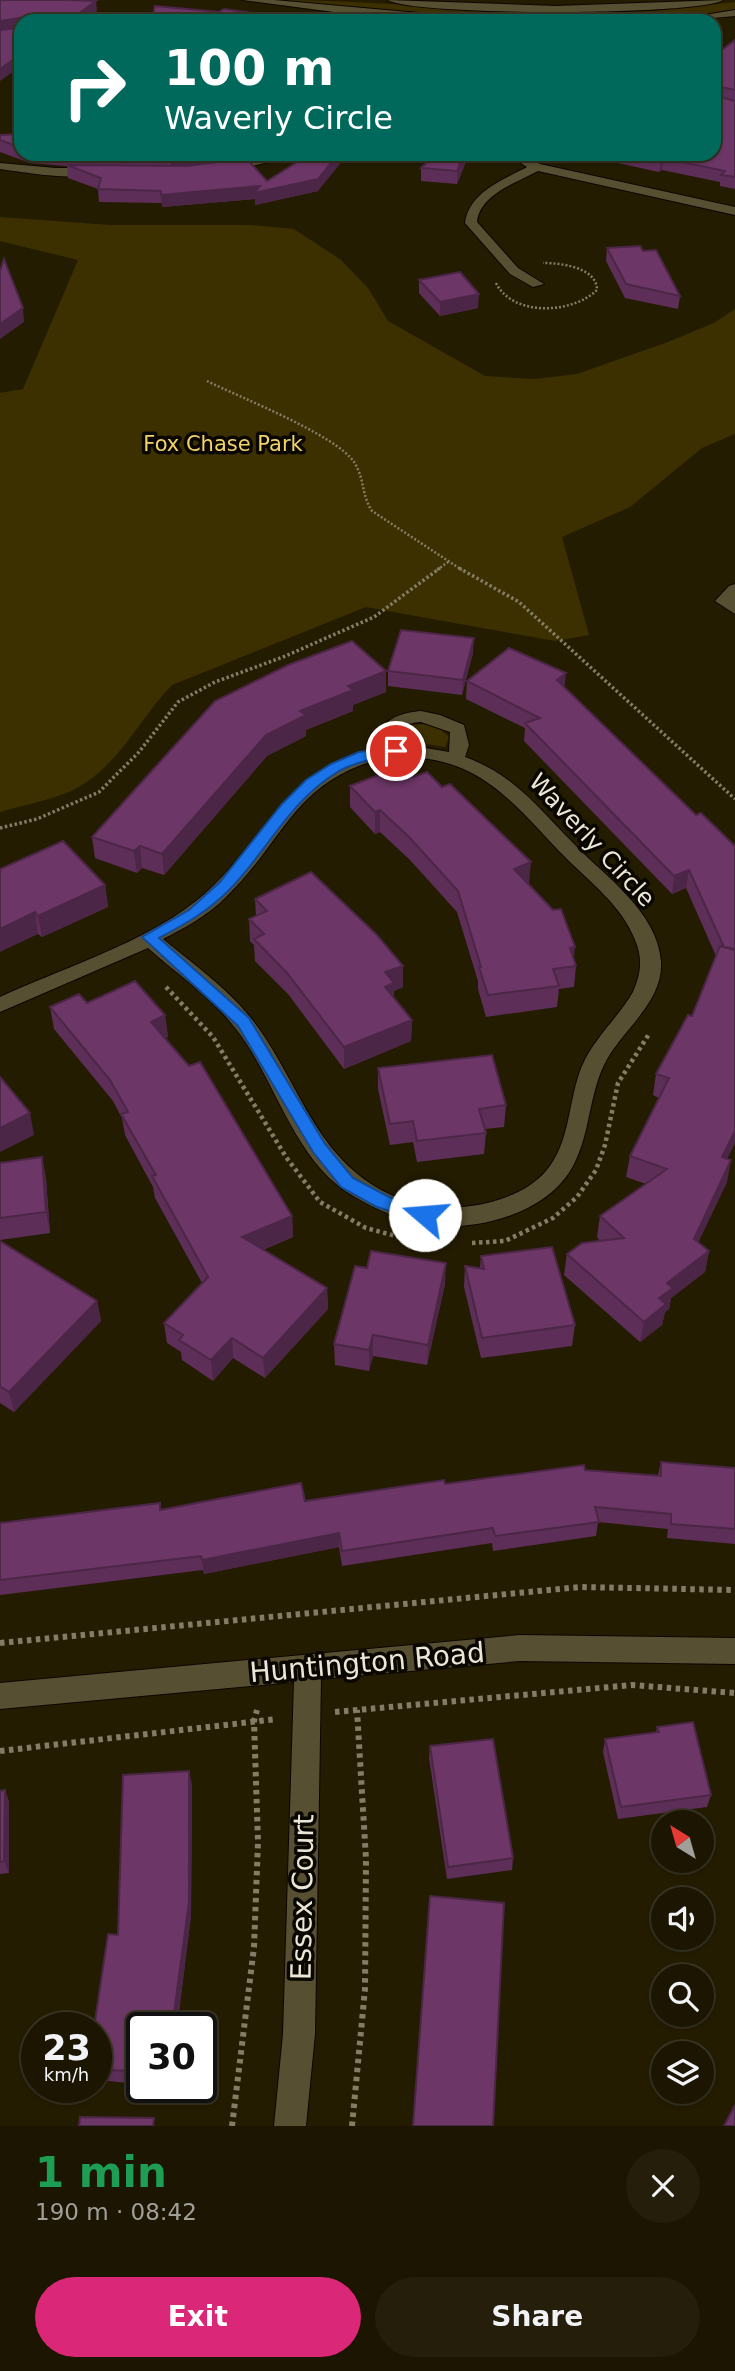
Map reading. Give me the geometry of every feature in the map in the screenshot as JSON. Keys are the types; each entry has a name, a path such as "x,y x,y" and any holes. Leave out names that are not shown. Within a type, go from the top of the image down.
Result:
{"street":[{"path":"247,0 372,14"},
{"path":"393,0 442,5 567,4 647,8 719,0"},
{"path":"218,169 262,161"},
{"path":"525,161 536,167 735,211"},
{"path":"0,166 56,172 107,171"},
{"path":"536,167 483,199 472,208 470,215 471,223 514,271 538,284"},
{"path":"735,589 723,601 735,609"},
{"path":"380,753 381,740 387,728 405,717 427,715 447,721 458,729 460,745 455,759"},
{"name":"Waverly Circle","path":"0,1005 149,937 194,913 225,886 287,807 311,783 336,767 364,755 380,753 428,753 455,759 498,780 530,808 619,899 639,927 651,967 640,997 597,1058 583,1088 577,1128 563,1166 537,1191 511,1204 466,1216 425,1215 383,1202 347,1182 319,1148 243,1022 149,937"},
{"name":"Huntington Road","path":"0,1696 520,1648 735,1651"},
{"name":"Essex Court","path":"289,2126 299,2034 308,1669"}],"path":[{"path":"206,381 321,437 352,459 362,479 363,497 372,511 448,562 519,602 735,799"},
{"path":"0,828 37,819 99,792 139,752 178,702 215,681 283,657 374,617 448,562"},
{"path":"157,978 213,1037 286,1157 320,1202 366,1228 421,1242"},
{"path":"468,1243 505,1241 553,1218 577,1197 596,1170 606,1145 618,1083 656,1024"},
{"path":"0,1643 580,1587 735,1590"},
{"path":"0,1751 306,1715 632,1685 735,1693"},
{"path":"232,2126 254,1947 258,1842 254,1721 257,1710"},
{"path":"352,2126 365,1989 366,1859 356,1710"}],"green space":[{"path":"275,0 552,11 557,14 413,14"},
{"path":"735,2 735,10 702,14 585,14 653,11"},
{"name":"Fox Chase Park","path":"0,217 110,225 250,225 294,229 341,260 368,288 388,321 485,376 535,379 577,374 668,342 714,323 735,309 735,434 702,448 630,507 562,537 589,635 555,641 366,607 172,685 96,775 64,794 0,812 0,393 23,389 78,260 0,241"},
{"path":"429,724 438,727 449,737 445,747 400,740 399,733 411,725"}],"building":[{"path":"0,0 96,1 78,14 14,14 14,19 0,21"},
{"path":"155,6 219,12 224,9 260,14 153,14"},
{"path":"14,29 14,59 0,69 0,30"},
{"path":"735,40 735,90 721,87 721,51"},
{"path":"721,97 735,101 735,177 721,175 725,171 678,161 721,161"},
{"path":"14,134 14,145 0,140 0,135"},
{"path":"249,161 267,181 299,161 332,161 318,179 254,193 260,186 161,195 161,191 98,189 101,178 67,165 187,166"},
{"path":"428,161 461,161 457,171 421,168"},
{"path":"640,246 643,251 656,250 680,296 626,284 607,248"},
{"path":"4,259 23,308 0,324 0,271"},
{"path":"460,272 479,294 440,302 419,280"},
{"path":"401,630 474,638 463,680 388,671"},
{"path":"352,641 386,671 348,686 353,690 300,711 306,715 266,735 162,854 140,846 134,851 92,837 215,701 288,665"},
{"path":"509,648 566,673 557,680 696,815 701,813 735,846 735,949 724,947 689,870 674,876 525,723 540,718 467,681"},
{"path":"402,766 413,777 427,772 442,787 450,784 531,862 514,869 553,910 561,909 575,947 570,948 576,966 553,969 559,986 488,995 458,891 410,838 380,810 375,812 350,786"},
{"path":"63,841 105,885 38,916 35,912 0,929 0,869"},
{"path":"311,872 377,935 403,966 385,972 394,983 385,987 412,1020 344,1047 287,973 254,939 264,934 249,919 267,911 255,899"},
{"path":"720,946 735,950 735,1131 722,1157 731,1160 694,1239 709,1251 667,1283 673,1288 659,1298 666,1304 644,1322 567,1254 582,1243 624,1238 600,1216 667,1169 630,1156 669,1078 656,1074 688,1015 692,1016"},
{"path":"135,981 165,1015 151,1022 189,1066 200,1062 292,1216 242,1237 327,1288 263,1358 232,1338 211,1360 179,1340 183,1335 164,1323 208,1277 152,1176 156,1175 121,1114 128,1112 110,1080 50,1007 79,994 87,1003"},
{"path":"492,1055 506,1105 479,1109 486,1133 417,1141 413,1121 390,1124 378,1068"},
{"path":"0,1077 30,1113 0,1128"},
{"path":"42,1157 46,1212 0,1218 0,1163"},
{"path":"0,1241 97,1301 9,1392 0,1386"},
{"path":"552,1247 575,1325 482,1338 465,1266 484,1269 481,1256"},
{"path":"371,1251 446,1263 428,1345 373,1335 369,1350 334,1344 355,1266 367,1268"},
{"path":"661,1462 735,1468 735,1529 671,1524 671,1514 595,1507 599,1522 495,1536 493,1528 342,1551 339,1533 202,1560 201,1556 0,1580 0,1523 160,1503 160,1510 301,1483 305,1501 444,1480 445,1484 584,1465 585,1470 661,1476"},
{"path":"693,1722 711,1795 621,1807 605,1739 659,1732 657,1727"},
{"path":"493,1739 513,1858 448,1867 430,1746"},
{"path":"189,1771 189,1902 174,2012 126,2012 126,2071 112,2070 112,2012 96,2012 108,1934 118,1935 123,1775"},
{"path":"5,1790 4,1861 0,1862 0,1791"},
{"path":"430,1896 504,1903 493,2126 413,2126"},
{"path":"735,2105 735,2126 724,2126"},
{"path":"80,2117 154,2118 153,2126 79,2126"}],"route":[{"path":"396,751 364,755 336,767 311,783 287,807 225,886 194,913 149,937 243,1022 288,1092 319,1148 347,1182 383,1202 425,1215"}]}
